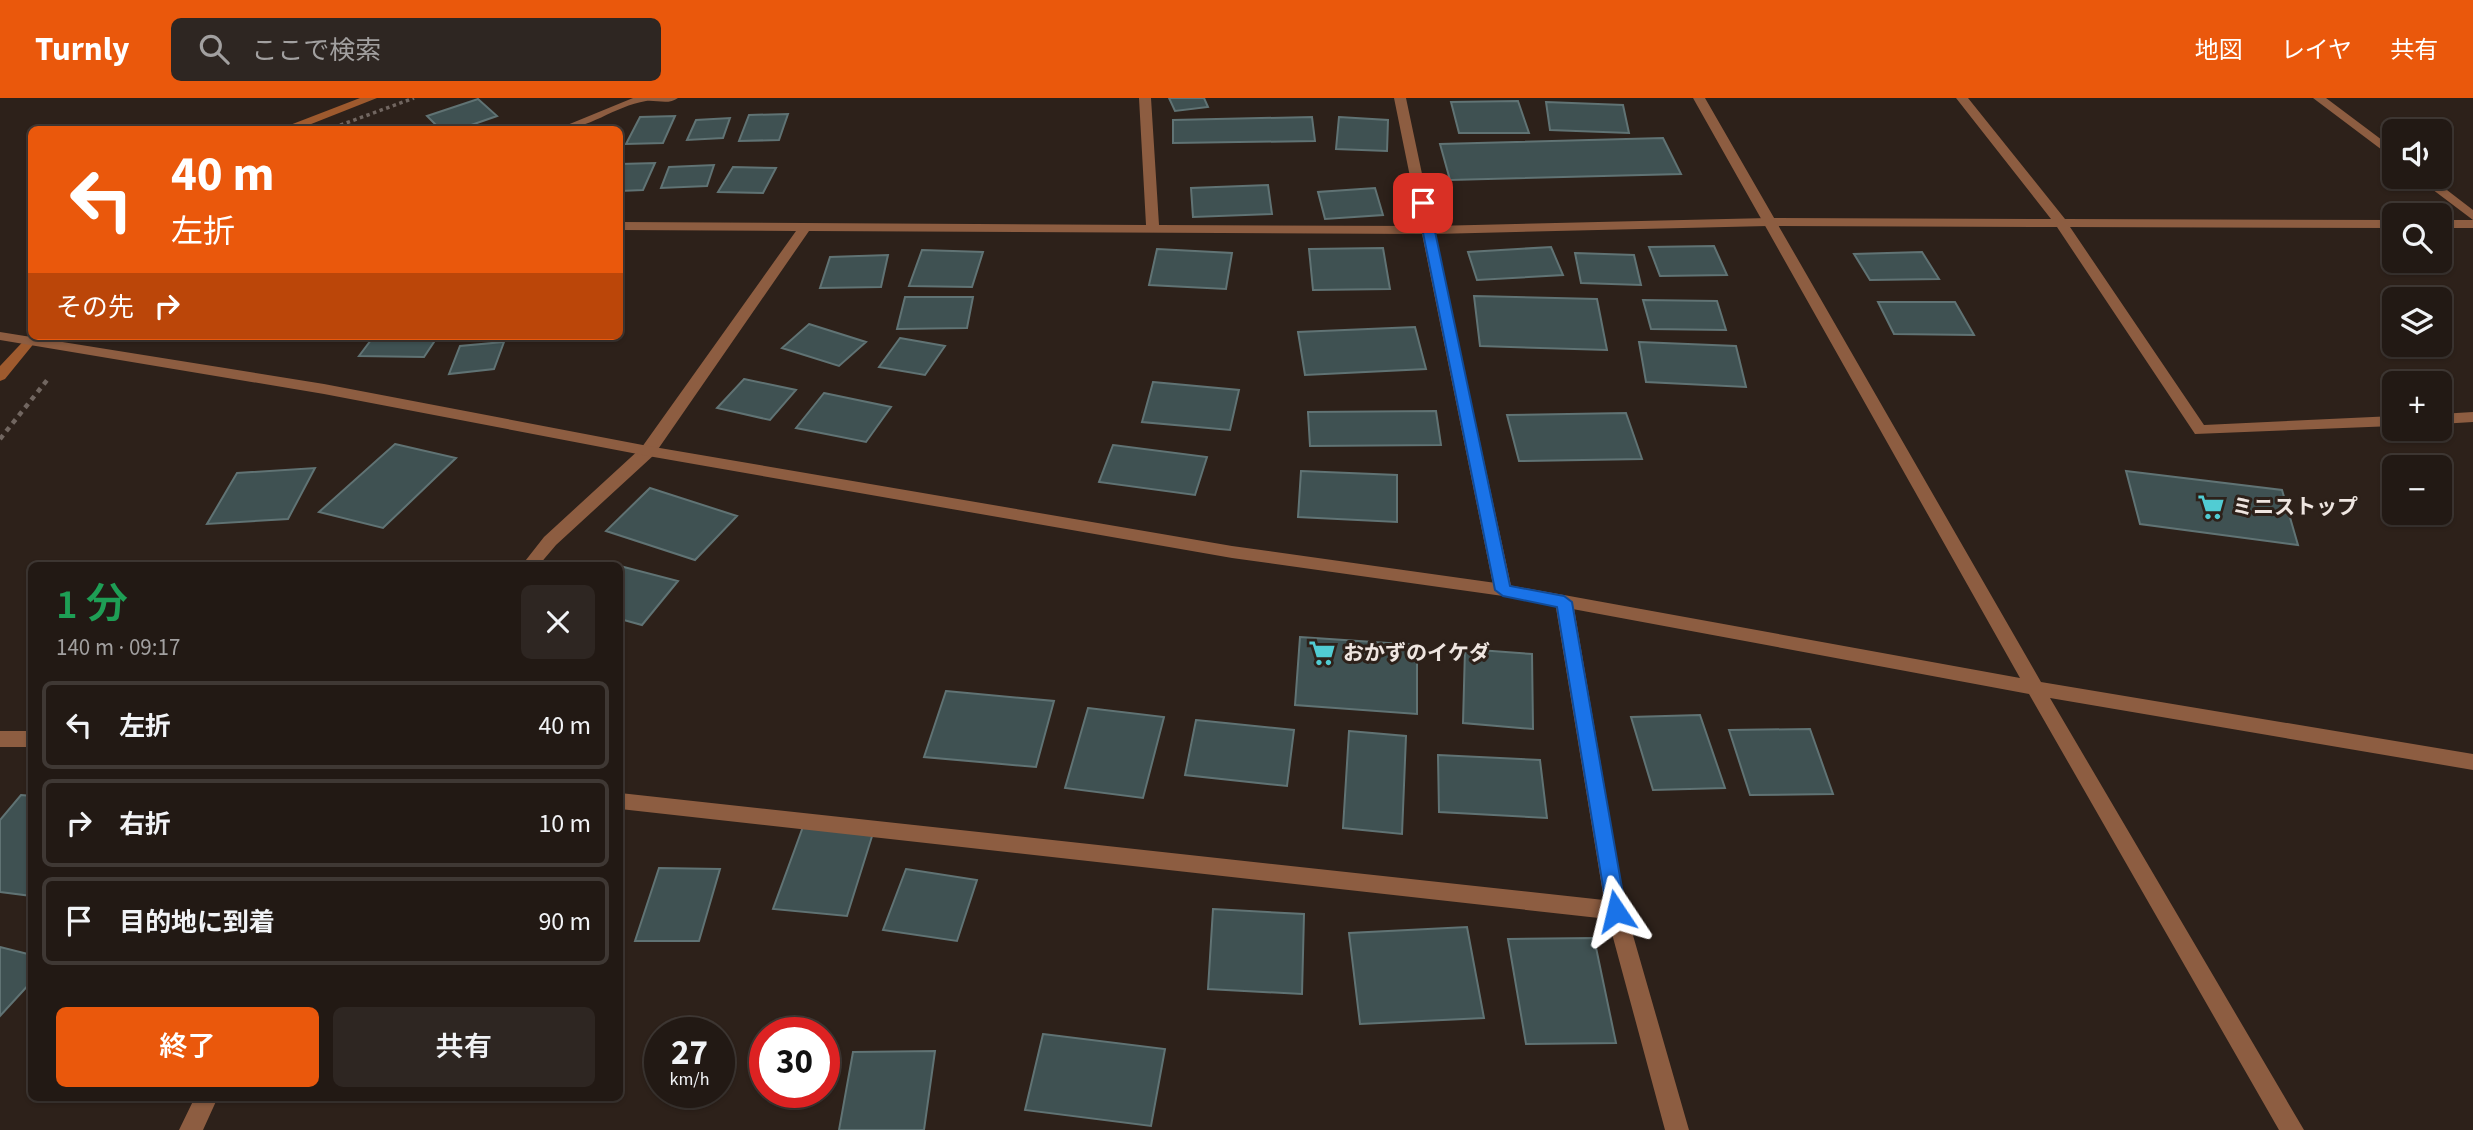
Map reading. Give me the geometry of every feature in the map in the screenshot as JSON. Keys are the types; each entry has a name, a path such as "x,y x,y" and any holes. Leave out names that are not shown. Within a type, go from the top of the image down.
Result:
{"street":[{"path":"571,126 642,98 672,98"},
{"path":"1145,98 1153,228"},
{"path":"1400,98 1503,590"},
{"path":"1699,98 2035,688 2292,1130"},
{"path":"1962,98 2061,223 2200,430 2382,422"},
{"path":"2319,98 2382,146"},
{"path":"2438,189 2473,216"},
{"path":"623,226 1429,230 1768,222 2382,224"},
{"path":"2452,224 2473,224"},
{"path":"532,562 550,541 648,451 805,227"},
{"path":"0,336 324,389 648,451 1232,552 1503,590 2035,688 2473,762"},
{"path":"2452,419 2473,418"},
{"path":"1564,602 1616,911 1677,1130"},
{"path":"0,740 28,739"},
{"path":"623,801 1616,911"},
{"path":"191,1130 205,1101"}],"path":[{"path":"338,126 414,98"},
{"path":"0,439 74,347"}],"building":[{"path":"1169,98 1204,98 1208,107 1175,111"},
{"path":"478,99 497,116 468,126 437,126 427,116"},
{"path":"1518,101 1529,133 1459,133 1451,102"},
{"path":"1546,102 1623,105 1629,133 1550,130"},
{"path":"788,114 779,140 739,141 749,115"},
{"path":"675,116 663,143 626,144 640,117"},
{"path":"1312,117 1315,141 1173,143 1173,120"},
{"path":"1339,117 1388,120 1387,151 1336,149"},
{"path":"730,118 723,138 687,140 696,120"},
{"path":"1663,138 1681,174 1450,180 1440,144"},
{"path":"655,163 643,190 623,191 623,164"},
{"path":"714,165 707,186 661,188 669,167"},
{"path":"733,167 776,168 763,193 718,192"},
{"path":"1268,185 1272,214 1193,217 1191,188"},
{"path":"1375,188 1383,215 1325,219 1318,192"},
{"path":"1714,246 1727,275 1660,276 1649,247"},
{"path":"1551,247 1563,275 1477,280 1468,252"},
{"path":"1383,248 1390,289 1313,290 1309,249"},
{"path":"1157,249 1232,253 1226,289 1149,285"},
{"path":"922,250 983,252 972,287 909,286"},
{"path":"1922,252 1939,279 1870,280 1854,254"},
{"path":"1575,253 1634,255 1641,285 1581,283"},
{"path":"888,255 881,287 820,288 830,257"},
{"path":"1474,296 1597,299 1607,350 1480,346"},
{"path":"905,297 973,297 967,328 897,329"},
{"path":"1643,300 1717,301 1726,330 1651,329"},
{"path":"1878,302 1955,302 1974,335 1894,334"},
{"path":"809,324 866,342 839,366 782,348"},
{"path":"1415,327 1426,369 1305,375 1298,332"},
{"path":"900,338 945,346 925,375 879,367"},
{"path":"371,340 435,340 424,357 359,356"},
{"path":"504,342 494,369 449,374 460,346"},
{"path":"1639,342 1736,346 1746,387 1646,382"},
{"path":"744,379 796,390 770,420 717,408"},
{"path":"1153,382 1239,390 1230,430 1142,422"},
{"path":"824,393 891,407 866,442 796,428"},
{"path":"1436,411 1441,445 1310,446 1308,412"},
{"path":"1626,413 1642,459 1519,461 1507,415"},
{"path":"395,444 456,458 383,528 319,512"},
{"path":"1113,445 1207,457 1195,495 1099,482"},
{"path":"315,468 288,519 207,524 237,473"},
{"path":"1301,471 1397,475 1397,522 1298,517"},
{"name":"ミニストップ","path":"2126,471 2282,490 2298,545 2140,524"},
{"path":"650,488 737,516 695,560 606,531"},
{"path":"623,567 678,581 642,625 623,620"},
{"path":"1300,637 1417,645 1417,714 1295,705"},
{"path":"1465,649 1532,654 1533,729 1463,723"},
{"path":"946,691 1054,701 1036,767 924,757"},
{"path":"1088,708 1164,717 1143,798 1065,788"},
{"path":"1700,715 1725,788 1653,790 1631,717"},
{"path":"1196,720 1294,730 1287,786 1185,775"},
{"path":"1810,729 1833,794 1750,795 1729,730"},
{"path":"1349,731 1406,736 1402,834 1343,828"},
{"path":"1438,755 1540,760 1547,818 1439,812"},
{"path":"21,795 28,796 28,896 0,892 0,820"},
{"path":"804,824 874,830 847,916 773,909"},
{"path":"659,868 720,869 699,941 635,941"},
{"path":"906,869 977,880 957,941 883,930"},
{"path":"1213,909 1304,914 1302,994 1208,989"},
{"path":"1467,927 1484,1018 1360,1024 1349,933"},
{"path":"1594,938 1616,1043 1526,1044 1508,939"},
{"path":"0,947 28,954 28,985 0,1016"},
{"path":"1043,1034 1165,1049 1151,1126 1025,1110"},
{"path":"935,1051 924,1130 839,1130 853,1052"}],"waterway":[{"path":"294,126 371,98"},
{"path":"0,376 30,340"}],"place":[{"name":"ミニストップ","path":"2211,507"},
{"name":"おかずのイケダ","path":"1322,653"}],"route":[{"path":"1423,203 1503,590 1564,602 1616,911"}]}
